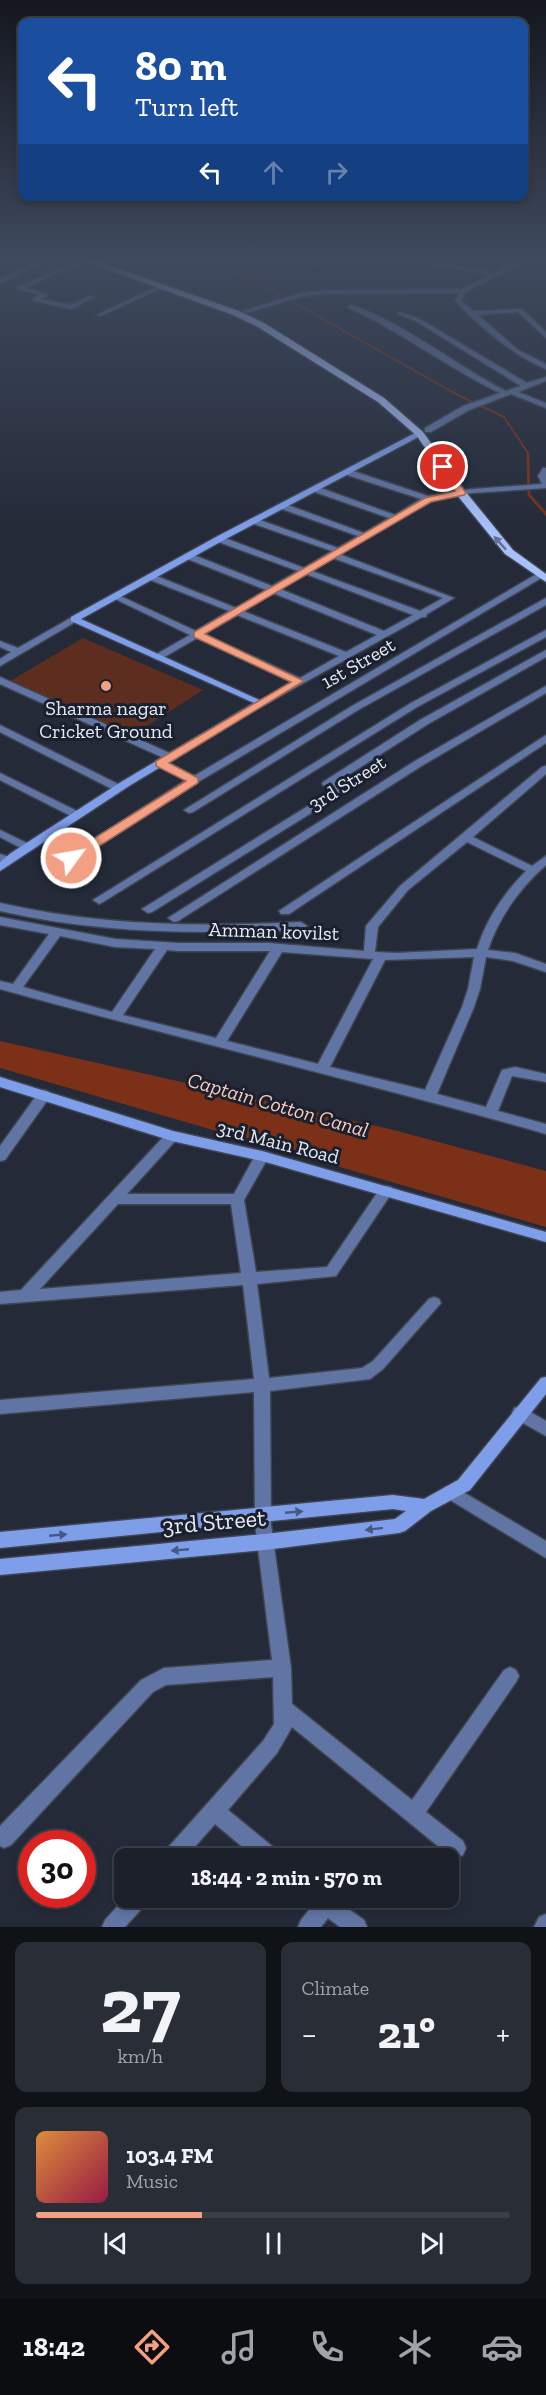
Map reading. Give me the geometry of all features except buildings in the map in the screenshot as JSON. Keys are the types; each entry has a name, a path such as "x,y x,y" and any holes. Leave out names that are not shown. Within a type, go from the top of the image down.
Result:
{"main road":[{"path":"301,350 381,400 424,432"},
{"path":"313,350 354,374 424,432 467,492 544,575"}],"street":[{"path":"430,350 486,385 546,406"},
{"path":"466,350 526,386"},
{"path":"515,350 546,368"},
{"path":"0,663 219,539 477,404 546,379"},
{"path":"158,657 239,612 428,500 467,492 546,486 542,476 546,470"},
{"path":"347,472 428,500"},
{"path":"315,489 396,518"},
{"path":"282,506 365,536"},
{"path":"3,862 118,788 261,703 450,598 254,521"},
{"path":"219,539 423,615"},
{"path":"188,556 386,635"},
{"name":"1st Street","path":"71,858 194,780 544,575"},
{"path":"151,577 346,655"},
{"path":"116,597 299,681"},
{"path":"189,810 355,708 546,601"},
{"path":"74,620 261,703"},
{"path":"99,900 414,705 546,633"},
{"path":"0,644 19,652"},
{"path":"148,909 333,795 336,790 327,784 371,754 546,653"},
{"path":"0,680 165,760 194,780"},
{"name":"3rd Street","path":"174,918 400,775 546,689"},
{"path":"0,728 118,788"},
{"path":"285,911 546,738"},
{"path":"322,1069 375,956 372,926 404,888 491,818 546,768"},
{"path":"0,776 77,815"},
{"path":"0,833 27,847"},
{"path":"465,837 532,870"},
{"path":"429,1096 474,990 482,953 501,910 532,870 546,859"},
{"path":"0,907 57,921 157,930 301,926"},
{"name":"Amman kovilst","path":"0,921 115,943 163,947 278,948 375,956 482,953 515,957 546,968"},
{"path":"15,990 57,932"},
{"path":"115,1017 163,947"},
{"path":"219,1043 278,948"},
{"path":"0,985 115,1017 429,1096 546,1129"},
{"path":"490,1113 507,1073 515,1071 546,1078"},
{"name":"3rd Main Road","path":"0,1082 172,1136 262,1156 546,1238"},
{"path":"0,1156 44,1095"},
{"path":"26,1295 172,1136"},
{"path":"114,1199 237,1199 242,1194 262,1156"},
{"path":"0,1298 331,1272 386,1191"},
{"path":"181,1848 278,1737 283,1726 282,1668 263,1514 262,1385 237,1199"},
{"path":"0,1407 262,1385 370,1372 434,1303"},
{"name":"3rd Street","path":"0,1567 265,1542 399,1526 425,1506 464,1485 546,1383"},
{"path":"520,1413 546,1429"},
{"path":"451,1492 546,1550"},
{"name":"3rd Street","path":"0,1540 393,1502 425,1506"},
{"path":"1,1838 147,1686 164,1677 282,1668"},
{"path":"414,1813 510,1676"},
{"path":"282,1708 456,1848"},
{"path":"214,1811 259,1848"},
{"path":"112,1927 129,1908"},
{"path":"308,1927 318,1908"},
{"path":"331,1908 357,1927"}],"shaded area":[{"name":"Sharma nagar Cricket Ground","path":"83,638 203,690 131,736 10,681"}],"water":[{"name":"Captain Cotton Canal","path":"0,1041 390,1129 546,1171 546,1227 0,1068"}],"waterway":[{"path":"378,350 456,394 504,417 528,456"},
{"path":"528,456 529,495 546,514"}],"place":[{"name":"Sharma nagar Cricket Ground","path":"106,686"}],"route":[{"path":"71,858 194,780 161,763 299,681 197,634 239,612 428,500 461,493 443,467"}]}
